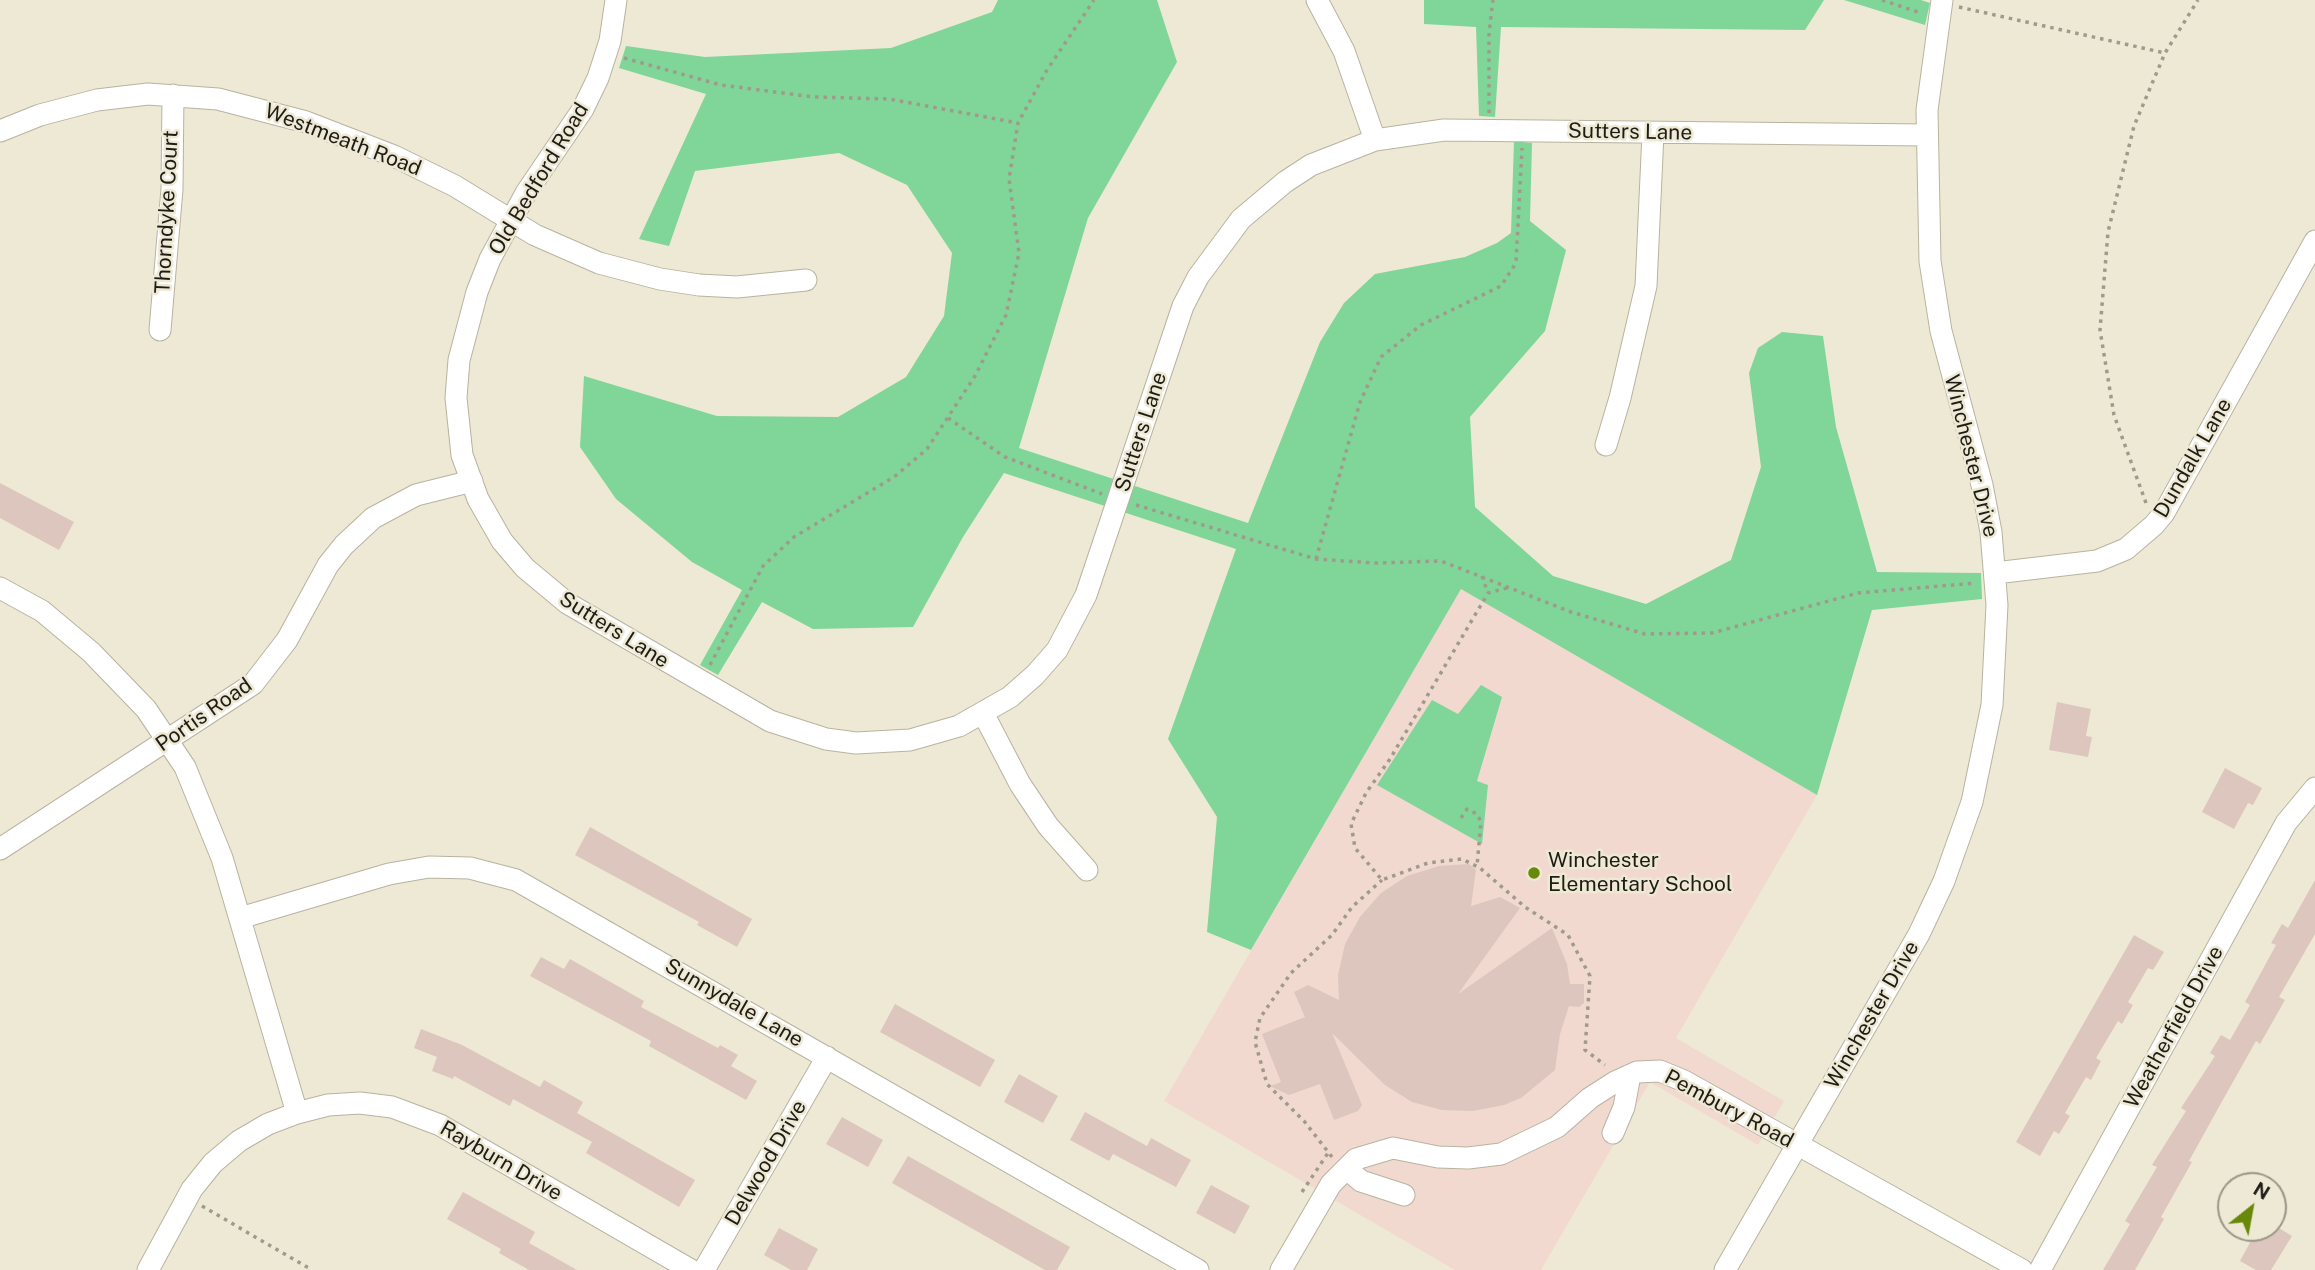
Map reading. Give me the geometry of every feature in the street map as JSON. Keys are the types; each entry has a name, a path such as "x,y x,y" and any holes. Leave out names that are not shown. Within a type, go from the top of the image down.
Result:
{"street":[{"name":"Old Bedford Road","path":"472,481 457,423 459,360 477,292 511,220 583,109 606,52 616,0"},
{"path":"1317,0 1344,51 1375,140"},
{"name":"Winchester Drive","path":"1726,1270 1919,934 1961,836 1981,767 1992,705 1997,642 1995,576 1982,485 1950,371 1930,261 1927,135 1932,58 1941,5"},
{"name":"Westmeath Road","path":"0,131 51,112 97,100 173,94 255,106 350,138 425,170 535,235 599,263 660,279 737,287 806,281"},
{"name":"Thorndyke Court","path":"160,330 172,189 173,94"},
{"name":"Sutters Lane","path":"472,481 484,512 502,541 547,589 587,616 701,683 770,721 807,734 856,743 883,744 923,737 959,726 1010,697 1035,675 1057,650 1086,595 1183,306 1210,257 1241,219 1284,182 1331,155 1375,140 1444,130 1927,135"},
{"path":"1606,445 1620,398 1646,286 1653,133"},
{"name":"Dundalk Lane","path":"1995,576 2097,561 2126,548 2154,525 2164,513 2315,241"},
{"name":"Portis Road","path":"0,849 238,696 266,671 287,640 328,565 363,527 416,495 472,481"},
{"path":"0,588 68,630 146,709 185,767 205,811 240,918 297,1113"},
{"path":"983,713 1020,784 1048,825 1087,870"},
{"name":"Weatherfield Drive","path":"2039,1270 2286,823 2315,788"},
{"name":"Sunnydale Lane","path":"240,918 409,870 450,867 490,872 541,892 1198,1270"},
{"name":"Delwood Drive","path":"704,1270 827,1057"},
{"name":"Pembury Road","path":"1622,1079 1660,1071 1684,1081 2022,1270"},
{"path":"1281,1270 1331,1184 1356,1159 1393,1148 1438,1157 1468,1158 1501,1154 1557,1128 1590,1098 1622,1079 1624,1107 1613,1133"},
{"name":"Rayburn Drive","path":"148,1270 187,1197 213,1163 239,1141 268,1124 297,1113 328,1105 360,1103 392,1107 422,1117 691,1270"},
{"path":"1347,1169 1361,1181 1404,1195"}],"path":[{"path":"701,683 762,566 794,537 894,477 927,449 975,376 1006,315 1019,253 1009,179 1018,123 1046,70 1094,0"},
{"path":"1316,559 1360,402 1381,357 1421,325 1501,286 1516,262 1522,142 1489,115 1489,33 1493,0"},
{"path":"1882,0 1923,13 1941,5 1961,6 2165,53"},
{"path":"2154,525 2114,415 2100,330 2108,232 2134,126 2165,53 2198,0"},
{"path":"606,52 646,66 722,85 814,97 889,99 1018,123"},
{"path":"947,418 1005,457 1118,499 1316,559 1375,564 1441,561 1571,612 1645,634 1712,633 1858,593 1995,576"},
{"path":"1481,575 1488,593"},
{"path":"1382,880 1355,848 1351,824 1366,793 1390,759 1488,593 1509,587"},
{"path":"1461,818 1467,809 1477,814 1481,822 1477,866"},
{"path":"1347,1169 1328,1153 1304,1121 1267,1084 1255,1042 1261,1018 1291,973 1332,935 1352,907 1382,880 1428,863 1462,859 1477,866 1525,907 1568,935 1590,976 1585,1049 1622,1079"},
{"path":"187,1197 312,1270"}],"shaded area":[{"name":"Winchester Elementary School","path":"1461,588 1817,795 1676,1038 1784,1101 1758,1145 1650,1082 1541,1270 1455,1270 1164,1101"}],"green space":[{"path":"998,0 1157,0 1177,62 1088,218 1019,448 1248,523 1320,342 1344,303 1375,274 1465,257 1497,243 1511,233 1514,141 1532,143 1530,221 1566,250 1545,331 1470,417 1475,507 1553,576 1646,604 1731,560 1761,467 1749,373 1758,348 1782,332 1823,336 1836,427 1877,572 1981,573 1982,599 1872,610 1817,795 1461,589 1251,950 1207,932 1217,817 1168,739 1236,549 1004,473 963,537 913,627 813,629 762,602 718,675 700,665 742,590 692,562 616,499 580,447 584,376 717,416 838,417 906,377 944,316 952,253 907,185 839,153 695,171 669,246 639,239 706,94 619,68 626,46 705,57 891,48 992,12"},
{"path":"1424,0 1824,0 1805,30 1501,27 1495,117 1479,116 1476,27 1424,24"},
{"path":"1844,0 1921,0 1930,3 1925,25"},
{"path":"1481,685 1502,697 1477,781 1488,785 1482,844 1377,785 1432,700 1458,714"}],"building":[{"path":"0,483 74,522 59,550 0,518"},
{"path":"2057,702 2091,709 2086,736 2092,737 2088,757 2049,750"},
{"path":"2225,768 2262,788 2253,805 2248,803 2234,829 2202,812"},
{"path":"590,827 752,919 737,947 697,925 699,922 575,855"},
{"path":"1469,864 1476,870 1471,906 1500,897 1520,908 1458,994 1552,928 1567,964 1570,984 1584,984 1584,1003 1579,1007 1569,1006 1560,1034 1555,1070 1521,1098 1504,1105 1473,1111 1442,1110 1412,1102 1385,1085 1332,1033 1362,1105 1358,1111 1334,1120 1320,1084 1289,1095 1270,1086 1281,1082 1262,1034 1305,1017 1294,992 1308,985 1339,1000 1338,975 1345,944 1360,917 1381,893 1407,876 1439,866"},
{"path":"2315,880 2315,934 2279,997 2285,1000 2260,1044 2256,1041 2220,1105 2161,1217 2164,1219 2135,1270 2103,1270 2130,1224 2125,1221 2157,1167 2152,1165 2186,1111 2181,1108 2215,1056 2210,1053 2221,1035 2230,1040 2250,1005 2245,1002 2276,945 2271,943 2282,924 2288,928"},
{"path":"2134,935 2164,952 2153,970 2148,968 2128,1002 2133,1005 2122,1024 2118,1021 2096,1058 2101,1061 2091,1080 2086,1077 2065,1113 2070,1116 2059,1134 2054,1131 2040,1156 2016,1142"},
{"path":"541,957 564,969 570,959 644,1001 641,1007 718,1048 720,1045 738,1055 731,1066 757,1081 746,1100 649,1046 651,1041 530,976"},
{"path":"895,1004 995,1060 980,1087 880,1032"},
{"path":"421,1029 462,1045 540,1087 544,1080 583,1102 577,1113 695,1180 679,1207 586,1153 592,1142 513,1099 510,1106 454,1076 453,1079 432,1071 437,1057 414,1048"},
{"path":"1019,1074 1058,1096 1043,1123 1004,1102"},
{"path":"1085,1112 1147,1146 1151,1138 1191,1160 1176,1187 1113,1154 1109,1161 1070,1140"},
{"path":"842,1117 883,1140 868,1167 826,1144"},
{"path":"908,1156 1070,1247 1057,1270 1045,1270 892,1183"},
{"path":"1211,1185 1250,1206 1235,1234 1196,1213"},
{"path":"463,1192 535,1232 529,1243 577,1270 529,1270 499,1253 501,1249 447,1219"},
{"path":"779,1228 818,1249 807,1270 791,1270 764,1255"},
{"path":"2287,1233 2292,1236 2271,1270 2256,1270 2240,1261 2250,1242 2287,1242"}],"place":[{"name":"Winchester Elementary School","path":"1534,873"}]}
